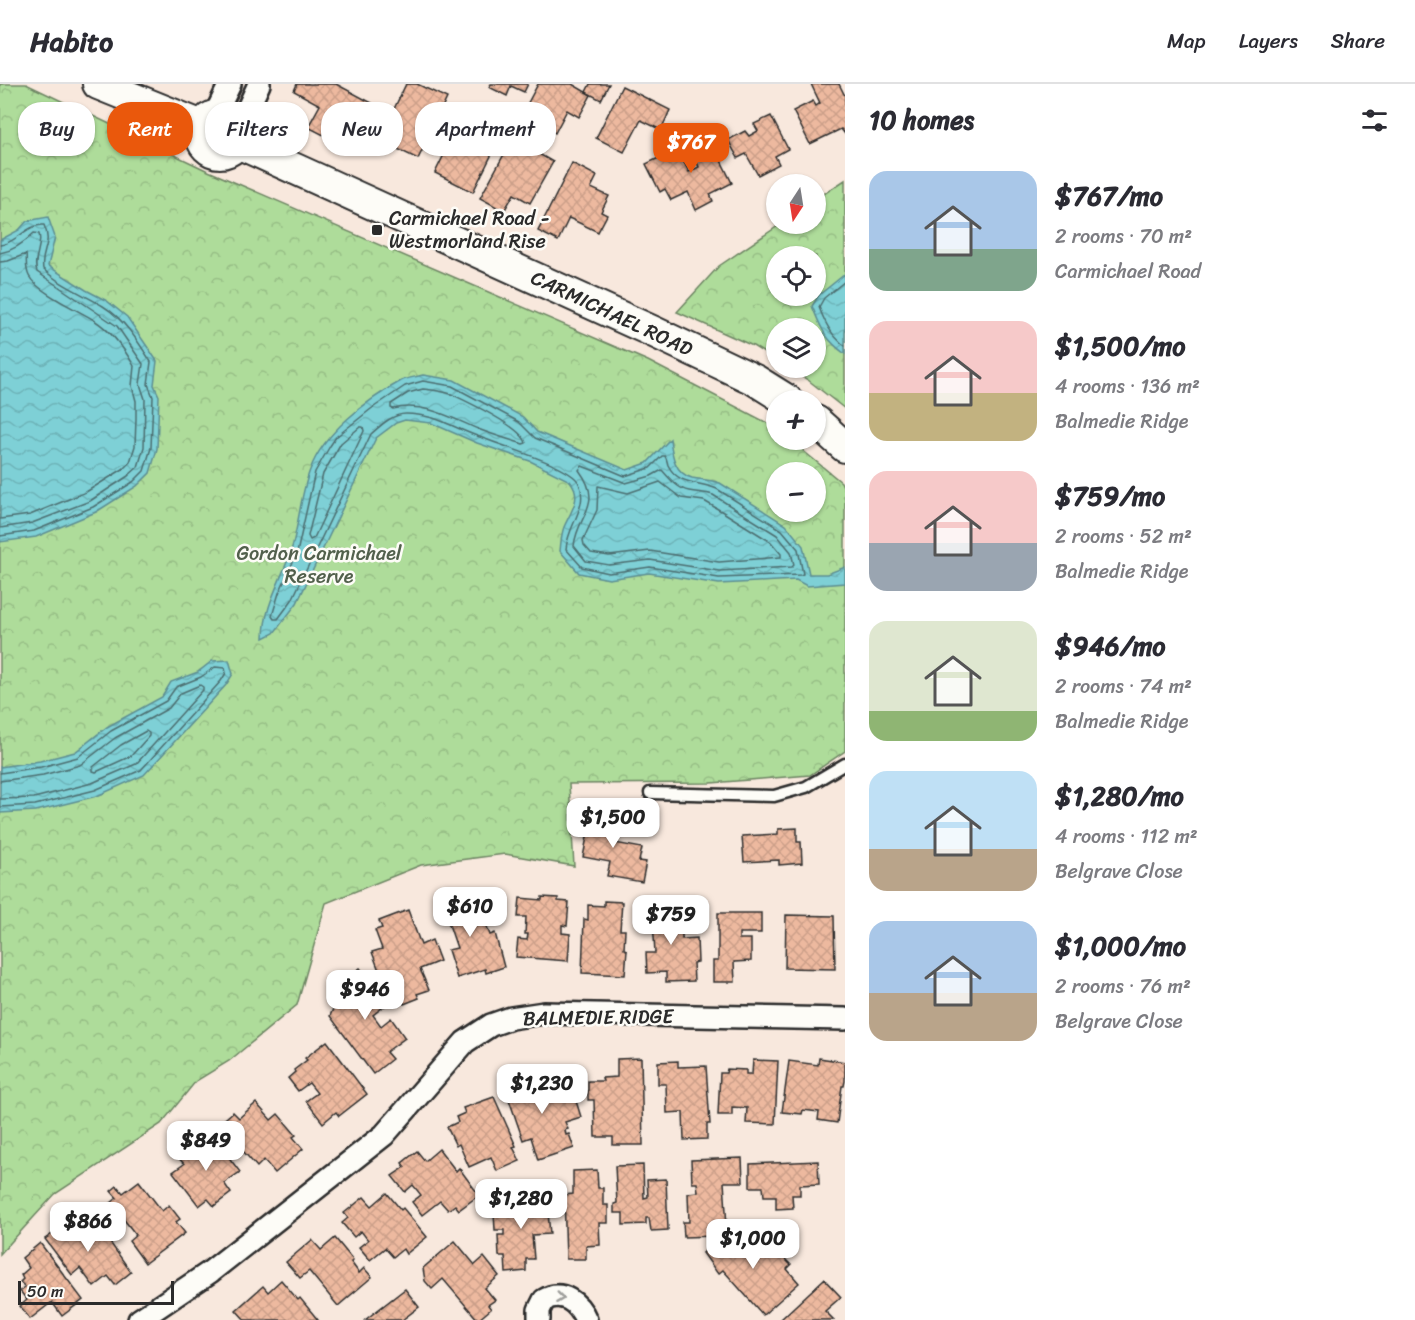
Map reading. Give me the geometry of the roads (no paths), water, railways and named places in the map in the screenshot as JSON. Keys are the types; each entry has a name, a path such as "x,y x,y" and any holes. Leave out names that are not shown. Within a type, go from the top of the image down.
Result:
{"street":[{"name":"CARMICHAEL ROAD","path":"98,84 205,122"},
{"path":"227,102 230,84"},
{"path":"244,102 259,84"},
{"name":"CARMICHAEL ROAD","path":"282,156 755,380 771,390"},
{"path":"826,430 845,447"},
{"name":"BALMEDIE RIDGE","path":"138,1320 210,1272 384,1134 465,1042 490,1025 511,1018 544,1013 845,1019"},
{"path":"539,1320 539,1310 544,1300 557,1295 578,1305 586,1320"}],"lane":[{"path":"650,793 774,796 806,787 845,764"}],"water":[{"path":"48,217 55,237 48,266 107,301 127,317 157,361 154,385 159,396 157,449 150,473 137,486 96,512 36,537 0,542 0,240 19,230 27,221"},
{"path":"845,274 845,354 826,336 826,318 817,318 812,306 826,306 826,289"},
{"path":"423,375 454,380 523,417 537,432 627,470 647,463 670,439 675,462 681,472 692,478 720,483 766,512 766,522 781,522 786,525 803,546 809,574 827,574 845,567 845,583 807,586 796,580 719,584 649,573 609,579 579,573 560,551 563,530 576,498 570,481 530,461 477,443 431,423 405,420 396,423 376,438 297,603 274,633 264,638 270,604 291,551 304,490 316,456 336,431 361,408 409,378"},
{"path":"229,660 233,674 226,685 144,775 97,796 36,811 0,813 0,767 40,761 75,752 107,727 162,697 171,682 198,672 212,661"}],"place":[{"name":"Carmichael Road - Westmorland Rise","path":"377,230"}],"park label":[{"name":"Gordon Carmichael Reserve","path":"319,564"}]}
